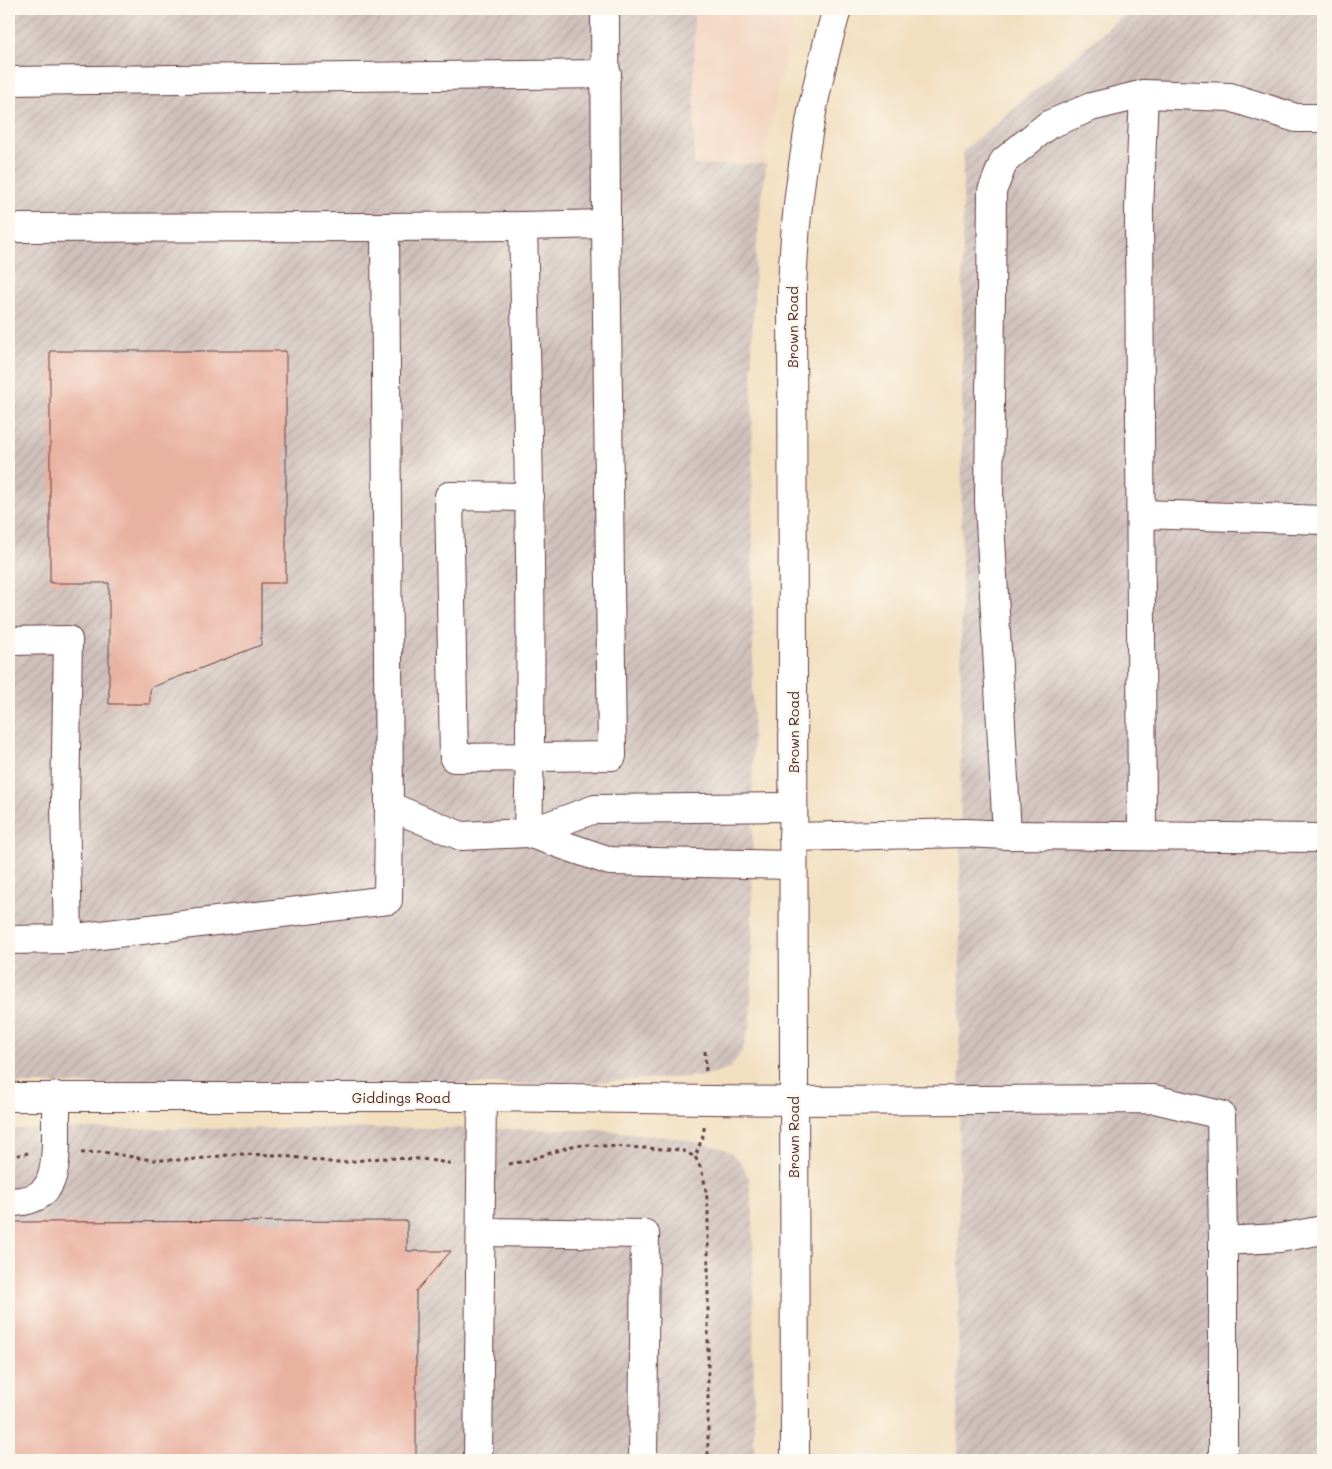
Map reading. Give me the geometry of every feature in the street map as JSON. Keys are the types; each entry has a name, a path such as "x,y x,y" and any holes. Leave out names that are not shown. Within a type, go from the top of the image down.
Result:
{"main road":[{"path":"530,497 449,496 454,758 612,756 606,224 606,9"},
{"name":"Brown Road","path":"795,1460 793,260 799,191 806,142 822,65 837,9"},
{"path":"9,81 607,74"},
{"path":"1007,835 988,502 992,191 1004,161 1048,125 1091,107 1144,94 1230,97 1296,118 1323,118"},
{"path":"1142,836 1139,210 1144,94"},
{"path":"9,228 384,228 606,224"},
{"path":"523,226 530,497 531,757 528,833"},
{"path":"9,940 68,939 388,900 389,806 384,228"},
{"path":"1141,514 1323,520"},
{"path":"9,641 68,640 65,806 68,939"},
{"path":"389,806 461,836 528,833 596,809 793,807"},
{"path":"528,833 610,861 793,865"},
{"path":"793,837 966,833 1323,838"},
{"path":"9,1202 27,1201 41,1193 54,1174 56,1096"},
{"name":"Giddings Road","path":"9,1097 482,1097 793,1101 1154,1099 1221,1115 1223,1241"},
{"path":"478,1460 482,1097"},
{"path":"1223,1460 1223,1241 1280,1238 1323,1230"},
{"path":"481,1232 645,1234 643,1460"}],"path":[{"path":"695,1157 704,1133 705,1051"},
{"path":"9,1157 26,1153 102,1152 152,1160 189,1160 235,1154 277,1155 338,1163 381,1158 422,1159 468,1166 526,1161 565,1148 588,1145 682,1150 695,1157 700,1166 708,1208 708,1460"}],"shaded area":[{"path":"9,9 694,9 694,165 766,164 756,250 752,340 752,976 750,1025 742,1051 730,1068 704,1076 561,1084 9,1084"},
{"path":"694,9 797,9 786,51 767,145 766,164 694,165"},
{"path":"1131,9 1323,9 1323,1460 958,1460 963,151"},
{"path":"441,1128 601,1130 677,1138 721,1148 730,1152 741,1162 749,1178 753,1214 754,1460 9,1460 9,1129"}],"building":[{"path":"50,351 286,351 286,583 261,583 261,645 150,688 150,704 109,704 109,583 50,583"},
{"path":"407,1221 407,1251 451,1251 416,1291 416,1460 9,1460 9,1222"}]}
